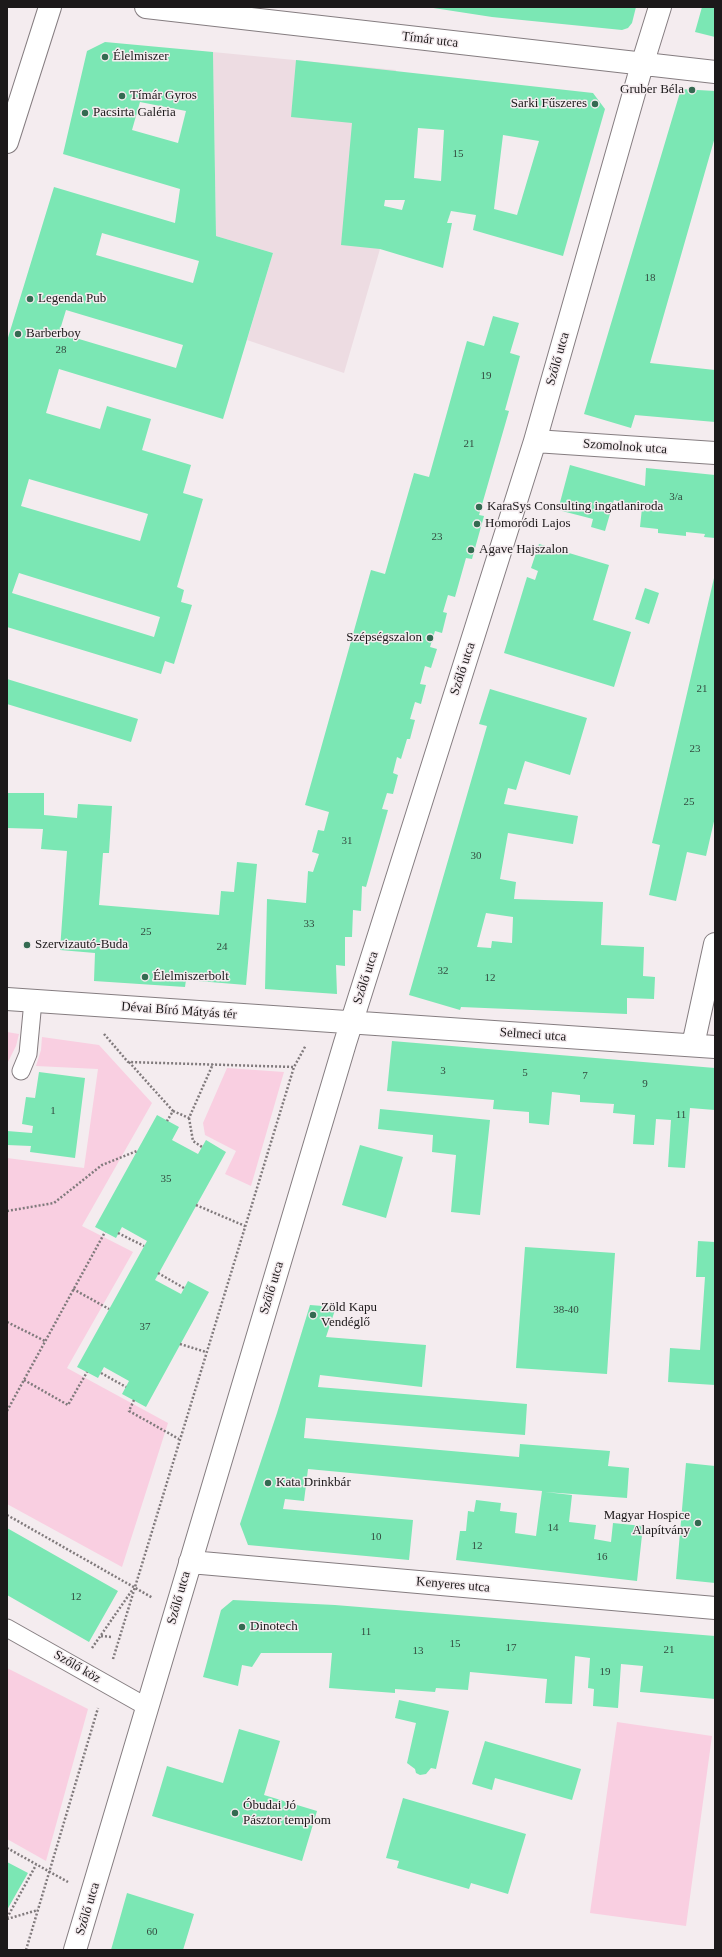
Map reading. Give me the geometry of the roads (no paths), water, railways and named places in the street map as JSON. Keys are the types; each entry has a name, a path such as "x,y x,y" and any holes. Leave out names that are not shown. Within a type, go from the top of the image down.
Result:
{"street":[{"path":"7,142 50,7"},
{"name":"Tímár utca","path":"146,7 642,65 715,72"},
{"name":"Szőlő utca","path":"76,1950 348,1033 535,441 642,65 660,7"},
{"name":"Szomolnok utca","path":"535,441 715,453"},
{"path":"692,1045 715,944"},
{"name":"Dévai Bíró Mátyás tér","path":"7,999 348,1033"},
{"name":"Selmeci utca","path":"348,1033 715,1047"},
{"name":"Kenyeres utca","path":"190,1562 715,1608"}],"lane":[{"path":"22,1071 28,1054 33,1001"},
{"name":"Szőlő köz","path":"7,1628 147,1707"}],"place":[{"name":"Élelmiszer","path":"105,57"},
{"name":"Gruber Béla","path":"692,90"},
{"name":"Tímár Gyros","path":"122,96"},
{"name":"Sarki Fűszeres","path":"595,104"},
{"name":"Pacsirta Galéria","path":"85,113"},
{"name":"Legenda Pub","path":"30,299"},
{"name":"Barberboy","path":"18,334"},
{"name":"KaraSys Consulting ingatlaniroda","path":"479,507"},
{"name":"Homoródi Lajos","path":"477,524"},
{"name":"Agave Hajszalon","path":"471,550"},
{"name":"Szépségszalon","path":"430,638"},
{"name":"Szervizautó-Buda","path":"27,945"},
{"name":"Élelmiszerbolt","path":"145,977"},
{"name":"Zöld Kapu Vendéglő","path":"313,1315"},
{"name":"Kata Drinkbár","path":"268,1483"},
{"name":"Magyar Hospice Alapítvány","path":"698,1523"},
{"name":"Dinotech","path":"242,1627"},
{"name":"Óbudai Jó Pásztor templom","path":"235,1813"}]}
